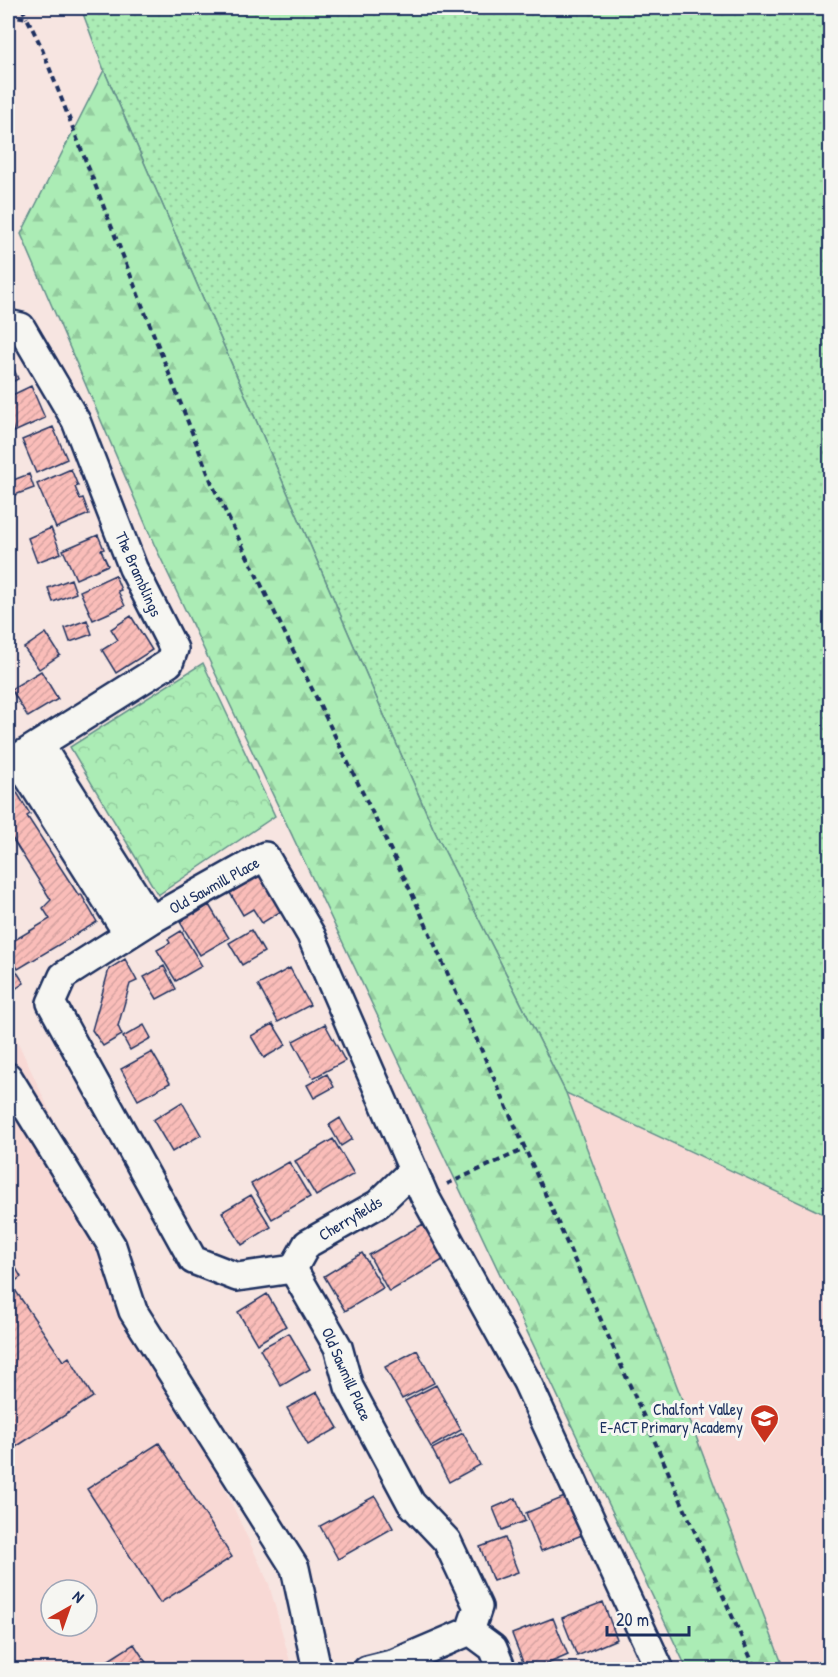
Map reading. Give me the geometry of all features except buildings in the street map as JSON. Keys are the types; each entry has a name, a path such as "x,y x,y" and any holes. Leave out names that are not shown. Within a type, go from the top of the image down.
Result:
{"street":[{"name":"The Bramblings","path":"8,324 21,327 76,421 133,568 174,649 169,663 12,762"},
{"name":"Old Sawmill Place","path":"40,745 151,920"},
{"path":"12,762 128,934"},
{"name":"Old Sawmill Place","path":"419,1183 311,935 265,856 151,920 63,976 51,1003 193,1260 237,1277 292,1269 338,1347 349,1387 411,1503 447,1540 478,1607 470,1631"},
{"path":"8,1077 112,1246 133,1311 295,1568 317,1670"},
{"path":"419,1183 527,1382 660,1670"},
{"name":"Cherryfields","path":"292,1269 307,1244 419,1183"},
{"path":"367,1670 395,1663 470,1631 493,1648 502,1670"}],"path":[{"path":"22,8 40,44 213,486 415,900 756,1670"},
{"path":"8,15 27,18"},
{"path":"419,1183 525,1149"}],"shaded area":[{"path":"8,1021 269,1584 292,1669 8,1669"},
{"name":"Chalfont Valley E-ACT Primary Academy","path":"566,1093 830,1217 830,1669 784,1669"}],"green space":[{"path":"81,8 830,8 830,1217 566,1093 433,828 104,70"},
{"path":"104,70 433,828 566,1093 784,1669 687,1669 154,544 21,234"},
{"path":"203,663 275,816 158,895 70,747"}],"place":[{"name":"Chalfont Valley E-ACT Primary Academy","path":"764,1444"}]}
